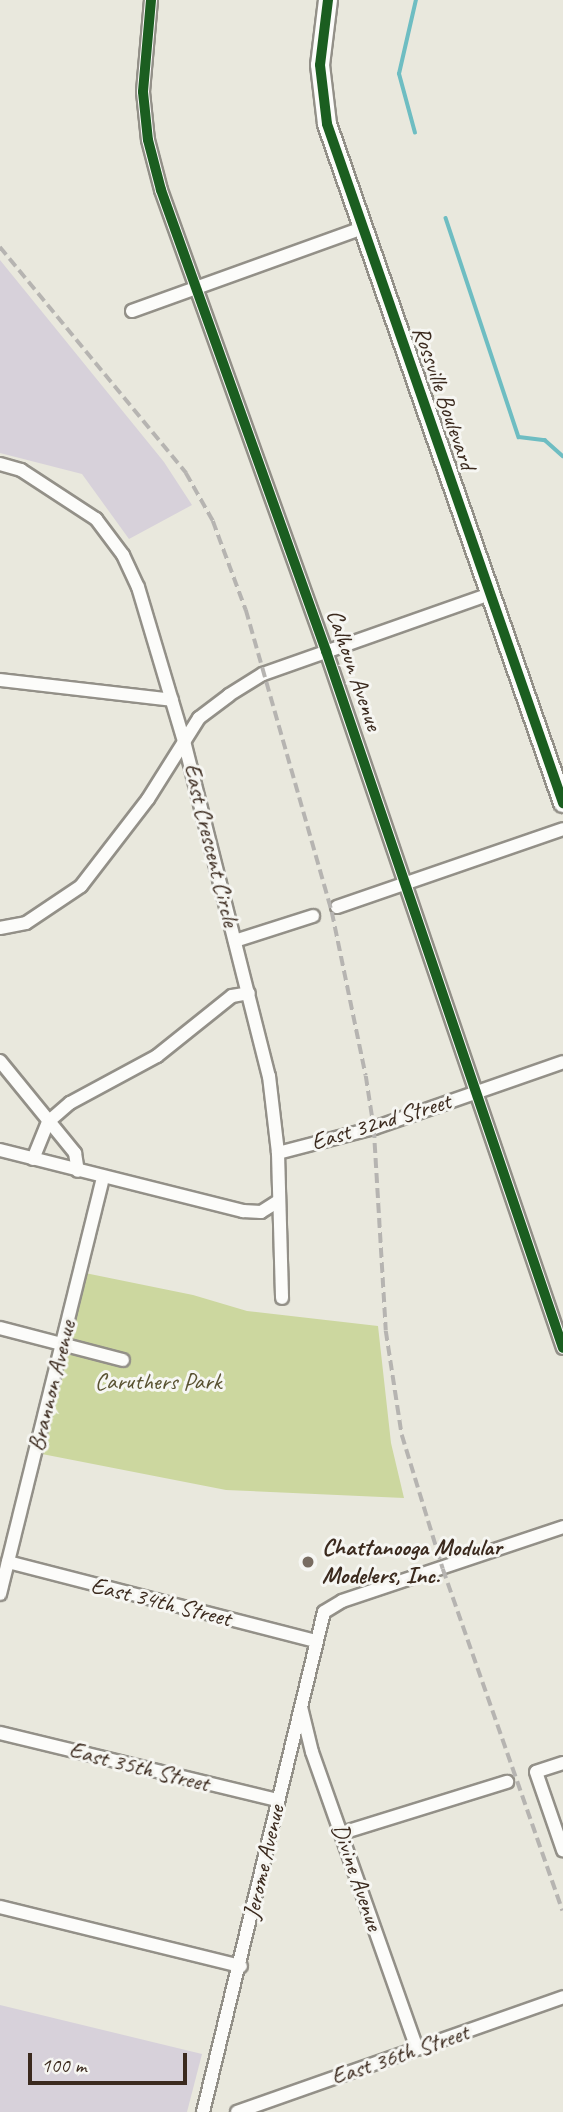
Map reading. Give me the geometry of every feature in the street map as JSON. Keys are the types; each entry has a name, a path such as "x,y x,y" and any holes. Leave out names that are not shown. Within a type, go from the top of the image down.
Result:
{"highway":[{"name":"Rossville Boulevard","path":"328,0 320,65 327,124 563,803"}],"street":[{"name":"Calhoun Avenue","path":"151,0 143,92 148,140 196,289 326,651 563,1348"},
{"path":"132,311 363,228"},
{"name":"East Crescent Circle","path":"0,464 21,470 70,499 96,519 123,555 138,587 184,741 269,1076 278,1153 277,1202 282,1298"},
{"path":"0,928 26,923 82,886 148,799 199,718 262,674 490,594"},
{"path":"0,680 172,700"},
{"path":"337,907 563,830"},
{"path":"235,941 313,916"},
{"path":"33,1158 48,1122 70,1103 157,1056 232,996 249,993"},
{"path":"0,1061 75,1153 78,1171"},
{"name":"East 32nd Street","path":"278,1153 374,1128 563,1062"},
{"path":"0,1150 243,1211 261,1212 277,1202"},
{"name":"Brannon Avenue","path":"0,1594 103,1177"},
{"path":"0,1328 123,1360"},
{"name":"Jerome Avenue","path":"204,2112 241,1966 300,1703 324,1612 342,1601 563,1527"},
{"name":"East 34th Street","path":"8,1562 315,1641"},
{"name":"Divine Avenue","path":"300,1703 417,2049"},
{"name":"East 35th Street","path":"0,1733 278,1800"},
{"path":"563,1763 536,1772 563,1850"},
{"path":"342,1833 507,1782"},
{"path":"0,1907 241,1966"},
{"name":"East 36th Street","path":"237,2112 563,1997"}],"shaded area":[{"path":"0,260 164,462 192,505 129,539 82,474 0,453"},
{"path":"0,2005 202,2054 187,2112 0,2112"}],"green space":[{"name":"Caruthers Park","path":"85,1273 193,1295 247,1311 378,1326 391,1443 404,1498 226,1490 42,1454"}],"waterway":[{"path":"415,133 399,74 416,0"},
{"path":"446,218 519,437 545,440 563,456"}],"railway":[{"path":"0,247 186,473 213,521 246,610 332,912 366,1076 374,1128 386,1331 402,1435 443,1569 563,1911"}],"cycle path":[{"path":"151,0 143,92 148,140 161,190 326,651 563,1348"},
{"path":"328,0 320,65 327,124 563,803"}],"place":[{"name":"Chattanooga Modular Modelers, Inc.","path":"308,1562"}]}
